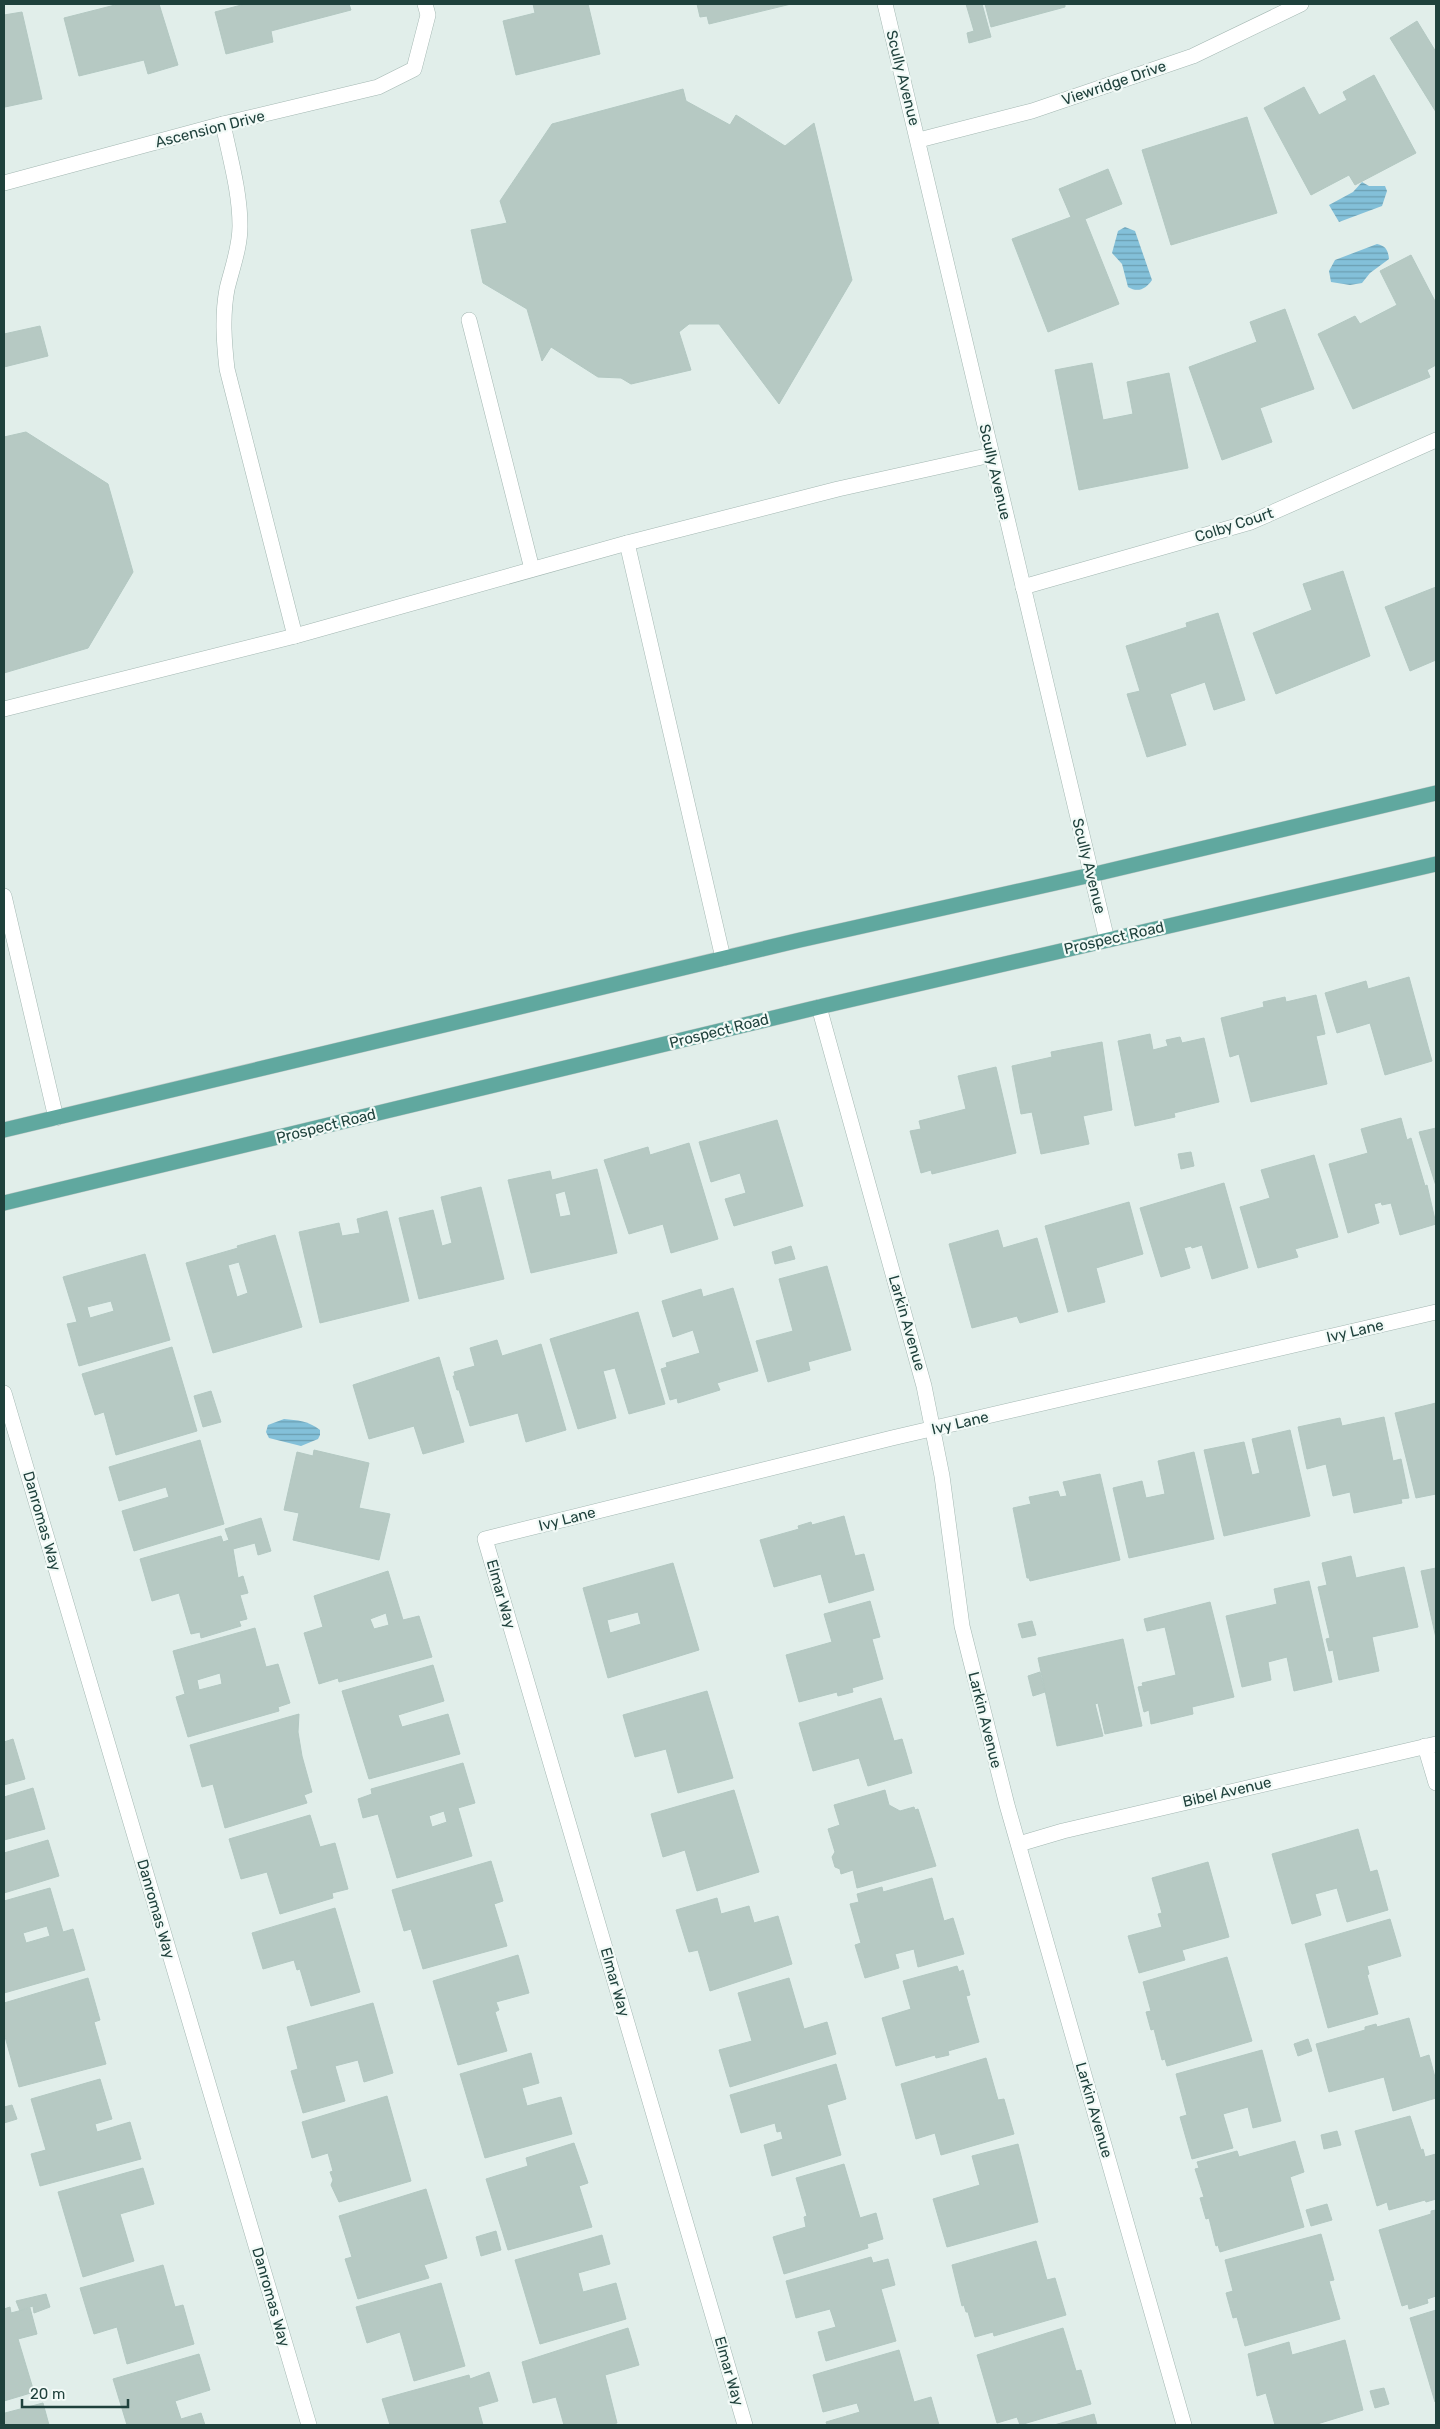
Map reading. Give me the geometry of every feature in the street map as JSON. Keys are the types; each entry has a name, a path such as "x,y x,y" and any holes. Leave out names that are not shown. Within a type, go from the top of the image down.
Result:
{"main road":[{"path":"4,1130 723,958 1090,876 1436,793"},
{"name":"Prospect Road","path":"4,1203 819,1007 1436,864"}],"street":[{"name":"Ascension Drive","path":"4,183 223,124 378,88 414,69 428,15 425,4"},
{"name":"Scully Avenue","path":"885,4 919,140 1090,876 1107,940"},
{"name":"Viewridge Drive","path":"919,140 1032,111 1193,56 1302,4"},
{"path":"223,124 238,197 240,227 236,260 227,289 223,326 227,369 295,636"},
{"path":"469,320 532,569"},
{"name":"Colby Court","path":"1022,587 1251,522 1436,440"},
{"path":"4,710 295,636 627,543 838,489 991,455"},
{"path":"627,543 723,958"},
{"path":"4,896 56,1118"},
{"name":"Larkin Avenue","path":"819,1007 924,1386 942,1476 962,1626 1019,1844 1184,2425"},
{"name":"Ivy Lane","path":"485,1539 934,1430 1436,1312"},
{"name":"Danromas Way","path":"4,1393 309,2425"},
{"name":"Elmar Way","path":"485,1539 745,2425"},
{"path":"1431,1745 1436,1783"},
{"name":"Bibel Avenue","path":"1019,1844 1063,1831 1431,1745"}],"water":[{"path":"1362,182 1369,186 1385,186 1387,191 1382,206 1339,222 1329,205 1353,192"},
{"path":"1125,227 1135,231 1152,280 1147,286 1138,290 1128,287 1122,264 1112,253 1118,231"},
{"path":"1377,244 1386,249 1389,259 1370,273 1362,283 1350,285 1331,282 1329,271 1335,260"},
{"path":"284,1419 303,1421 316,1427 320,1430 318,1439 301,1446 269,1438 266,1432 268,1425"}],"building":[{"path":"119,4 159,4 178,65 148,74 144,60 79,76 64,18"},
{"path":"245,4 349,4 351,10 271,31 273,42 226,54 215,12"},
{"path":"533,4 588,4 600,54 516,75 503,21 535,13"},
{"path":"697,4 791,4 709,24 707,16 700,17"},
{"path":"966,4 982,4 991,37 969,43 967,33 974,31"},
{"path":"985,4 1065,4 1065,7 991,27"},
{"path":"22,12 42,99 5,107 4,15"},
{"path":"1417,21 1436,52 1436,112 1390,38"},
{"path":"1374,75 1416,153 1355,185 1349,175 1311,195 1264,108 1304,87 1319,115 1347,100 1343,92"},
{"path":"683,89 686,101 730,125 736,115 785,146 814,123 852,280 779,404 719,324 689,324 679,332 691,370 631,384 621,378 598,377 551,347 542,361 527,309 483,283 471,230 507,223 500,201 552,124"},
{"path":"1247,117 1277,213 1171,245 1142,150"},
{"path":"1108,169 1122,204 1085,219 1119,304 1048,332 1012,239 1071,217 1059,189"},
{"path":"1411,255 1436,303 1436,365 1427,370 1430,377 1353,409 1318,334 1355,316 1360,324 1397,305 1380,271"},
{"path":"1285,309 1314,389 1260,408 1272,442 1222,460 1189,367 1257,342 1250,322"},
{"path":"40,326 48,356 4,367 4,334"},
{"path":"1092,363 1103,420 1133,414 1127,382 1169,373 1188,468 1079,490 1055,370"},
{"path":"26,432 108,484 133,572 88,648 4,673 4,437"},
{"path":"1343,571 1370,656 1276,694 1253,633 1312,610 1303,584"},
{"path":"1436,587 1436,660 1410,671 1385,607"},
{"path":"1218,613 1245,700 1214,710 1205,682 1170,694 1186,745 1147,757 1127,694 1140,691 1126,646 1187,627 1186,623"},
{"path":"1409,977 1432,1061 1385,1075 1370,1023 1337,1033 1325,993 1366,981 1368,989"},
{"path":"1316,995 1325,1034 1316,1036 1327,1084 1251,1102 1239,1054 1230,1057 1221,1018 1264,1007 1263,1002 1285,997 1286,1002"},
{"path":"1150,1034 1153,1050 1168,1046 1166,1040 1180,1037 1182,1043 1204,1038 1219,1102 1174,1113 1175,1117 1135,1126 1118,1041"},
{"path":"1102,1042 1112,1110 1083,1116 1089,1144 1041,1154 1032,1112 1021,1114 1012,1066 1052,1057 1051,1052"},
{"path":"996,1067 1016,1153 932,1174 931,1170 921,1173 910,1131 921,1129 919,1121 966,1109 958,1076"},
{"path":"1401,1118 1407,1140 1411,1138 1425,1186 1427,1185 1436,1224 1400,1235 1391,1203 1382,1205 1381,1202 1374,1204 1379,1223 1348,1233 1329,1164 1368,1153 1361,1129"},
{"path":"777,1120 803,1206 734,1226 725,1199 746,1193 740,1173 711,1182 699,1142"},
{"path":"1436,1128 1436,1186 1419,1132"},
{"path":"689,1143 718,1239 671,1253 663,1224 629,1234 604,1160 648,1147 650,1155"},
{"path":"1191,1152 1194,1166 1181,1169 1178,1154"},
{"path":"1314,1155 1338,1237 1295,1249 1298,1257 1258,1268 1240,1207 1270,1198 1261,1170"},
{"path":"597,1169 617,1253 531,1273 508,1180 550,1171 552,1180","holes":["565,1191 571,1215 560,1217 555,1194"]},
{"path":"1224,1183 1248,1268 1212,1279 1202,1245 1192,1248 1191,1246 1184,1248 1190,1268 1161,1277 1140,1208"},
{"path":"481,1187 504,1279 419,1299 399,1218 433,1210 442,1246 452,1243 441,1197"},
{"path":"1129,1202 1143,1254 1096,1268 1105,1302 1068,1312 1045,1226"},
{"path":"387,1211 409,1301 320,1323 299,1232 339,1223 342,1236 360,1233 357,1219"},
{"path":"998,1230 1003,1248 1037,1238 1058,1312 1020,1323 1017,1316 972,1328 949,1244"},
{"path":"275,1235 302,1327 213,1353 186,1263 238,1248 237,1246","holes":["239,1262 248,1293 237,1297 228,1265"]},
{"path":"791,1246 795,1259 775,1264 772,1252"},
{"path":"145,1254 170,1340 79,1366 67,1324 77,1322 63,1277","holes":["111,1301 114,1311 90,1318 87,1307"]},
{"path":"827,1266 851,1350 808,1362 810,1370 768,1382 756,1341 793,1331 779,1279"},
{"path":"733,1288 758,1371 717,1383 720,1390 678,1403 677,1398 670,1400 661,1369 667,1367 666,1363 700,1353 693,1330 673,1337 662,1301 701,1289 703,1297"},
{"path":"638,1312 665,1404 629,1414 615,1368 603,1371 616,1418 578,1429 550,1339"},
{"path":"497,1340 502,1356 541,1344 566,1430 526,1442 518,1413 470,1426 459,1390 457,1390 453,1376 455,1376 454,1372 475,1366 470,1348"},
{"path":"172,1347 197,1431 116,1455 104,1412 95,1415 82,1374"},
{"path":"439,1357 464,1442 423,1454 414,1426 369,1439 353,1385"},
{"path":"211,1391 221,1422 203,1427 194,1396"},
{"path":"1436,1403 1436,1494 1416,1498 1395,1413"},
{"path":"1384,1417 1393,1461 1401,1459 1409,1498 1401,1499 1402,1503 1354,1513 1350,1492 1333,1496 1326,1464 1307,1469 1298,1427 1340,1418 1342,1426"},
{"path":"1290,1430 1310,1516 1224,1536 1204,1450 1244,1442 1252,1475 1260,1473 1252,1439"},
{"path":"200,1440 224,1524 134,1551 122,1511 169,1497 166,1487 119,1501 109,1467"},
{"path":"314,1450 369,1463 359,1508 390,1514 379,1560 293,1540 299,1513 284,1510 297,1452 313,1456"},
{"path":"1194,1452 1214,1539 1129,1558 1113,1488 1142,1481 1146,1498 1165,1494 1158,1461"},
{"path":"1100,1474 1120,1560 1030,1581 1027,1578 1013,1508 1031,1504 1029,1497 1058,1491 1060,1497 1067,1496 1063,1482"},
{"path":"844,1516 855,1556 864,1554 874,1590 829,1603 821,1574 774,1587 760,1540 799,1529 798,1526 811,1522 812,1525"},
{"path":"261,1518 271,1551 258,1555 255,1543 233,1549 238,1578 243,1576 248,1593 240,1595 247,1619 239,1621 241,1626 201,1638 200,1632 191,1634 179,1593 152,1601 140,1559 221,1536 223,1542 229,1540 225,1529"},
{"path":"1351,1556 1356,1578 1404,1567 1418,1627 1372,1637 1379,1671 1339,1680 1333,1650 1329,1651 1326,1639 1330,1638 1318,1587 1327,1585 1322,1563"},
{"path":"673,1563 699,1650 608,1678 583,1588","holes":["638,1612 641,1624 610,1633 607,1620"]},
{"path":"1436,1568 1436,1638 1421,1571"},
{"path":"388,1571 403,1620 419,1616 432,1657 339,1682 338,1678 319,1684 304,1633 323,1627 314,1596","holes":["386,1613 389,1625 374,1629 370,1619"]},
{"path":"1309,1581 1332,1682 1294,1691 1287,1657 1268,1662 1271,1680 1242,1687 1226,1616 1277,1604 1274,1589"},
{"path":"870,1601 880,1637 872,1639 883,1679 852,1688 853,1692 838,1696 837,1692 799,1702 786,1655 832,1642 824,1614"},
{"path":"1210,1602 1234,1697 1192,1707 1193,1714 1151,1724 1149,1710 1144,1712 1138,1687 1143,1686 1142,1683 1176,1675 1165,1627 1147,1631 1144,1619"},
{"path":"1032,1621 1036,1635 1022,1638 1018,1624"},
{"path":"255,1628 266,1667 278,1664 290,1703 278,1707 279,1711 188,1737 176,1697 185,1694 173,1651","holes":["220,1673 222,1684 199,1690 197,1680"]},
{"path":"1123,1639 1142,1726 1105,1734 1098,1703 1095,1704 1103,1736 1057,1746 1038,1658"},
{"path":"433,1665 444,1701 398,1715 402,1727 448,1714 460,1754 369,1779 342,1691"},
{"path":"1040,1672 1045,1692 1033,1696 1028,1676"},
{"path":"707,1691 733,1778 678,1793 666,1749 635,1757 623,1715"},
{"path":"881,1698 894,1741 902,1739 912,1773 868,1786 859,1758 813,1771 799,1723"},
{"path":"299,1714 298,1732 302,1756 312,1792 304,1795 307,1803 225,1828 213,1784 202,1787 190,1745"},
{"path":"13,1739 25,1779 4,1785 4,1742"},
{"path":"463,1763 475,1803 458,1808 472,1856 397,1878 378,1814 363,1818 358,1799 372,1794 371,1789","holes":["444,1811 447,1822 432,1827 429,1816"]},
{"path":"33,1788 45,1829 4,1840 4,1797"},
{"path":"734,1790 759,1872 697,1891 685,1850 663,1857 651,1814"},
{"path":"885,1790 889,1805 900,1811 914,1807 915,1810 918,1809 936,1866 857,1888 853,1870 841,1874 840,1869 835,1867 832,1857 835,1852 828,1829 840,1825 834,1805"},
{"path":"310,1815 320,1847 335,1843 348,1889 332,1893 333,1898 280,1914 267,1872 241,1879 229,1839"},
{"path":"1358,1829 1370,1872 1377,1870 1388,1910 1347,1922 1337,1888 1315,1894 1321,1915 1292,1924 1272,1854"},
{"path":"48,1840 59,1876 4,1893 4,1853"},
{"path":"491,1861 503,1901 494,1904 507,1946 423,1969 411,1929 404,1931 392,1890"},
{"path":"1208,1862 1229,1937 1182,1950 1185,1960 1139,1973 1128,1936 1162,1927 1158,1914 1162,1913 1152,1878"},
{"path":"932,1878 944,1921 953,1918 964,1954 918,1967 914,1949 895,1954 899,1968 865,1978 855,1945 861,1943 850,1904 859,1902 857,1894 882,1887 883,1892"},
{"path":"50,1888 63,1932 73,1929 85,1970 4,1993 4,1901","holes":["47,1926 50,1936 26,1943 23,1933"]},
{"path":"717,1898 721,1914 749,1906 754,1923 778,1916 792,1964 710,1991 698,1950 689,1952 676,1910"},
{"path":"335,1908 360,1992 311,2006 300,1969 297,1970 294,1960 263,1969 252,1933"},
{"path":"1390,1919 1401,1956 1367,1966 1369,1974 1367,1975 1378,2014 1328,2028 1305,1944"},
{"path":"518,1955 529,1993 496,2002 499,2010 495,2012 507,2051 458,2065 433,1981"},
{"path":"1227,1957 1252,2041 1167,2066 1165,2059 1162,2060 1154,2029 1151,2030 1146,2012 1151,2011 1143,1982"},
{"path":"957,1966 959,1972 963,1970 970,1995 966,1996 979,2042 948,2051 949,2055 936,2058 935,2055 896,2066 882,2018 911,2009 903,1981"},
{"path":"88,1978 100,2020 94,2022 106,2064 19,2087 4,2033 4,2003"},
{"path":"789,1978 804,2029 827,2022 836,2054 730,2087 719,2050 752,2041 738,1993"},
{"path":"373,2003 393,2073 364,2082 358,2060 335,2066 345,2101 303,2113 291,2071 298,2069 287,2027"},
{"path":"1409,2018 1420,2058 1429,2055 1436,2081 1436,2098 1393,2111 1384,2077 1329,2092 1316,2044 1365,2030 1365,2027 1376,2024 1377,2027"},
{"path":"1308,2039 1312,2051 1298,2056 1294,2044"},
{"path":"1262,2050 1281,2121 1253,2128 1248,2107 1223,2114 1233,2148 1192,2159 1180,2117 1187,2115 1176,2074"},
{"path":"531,2053 539,2083 522,2088 527,2106 561,2097 572,2134 485,2158 460,2074"},
{"path":"986,2058 998,2100 1004,2099 1014,2134 941,2155 935,2133 916,2139 901,2084"},
{"path":"836,2064 846,2099 827,2105 841,2155 772,2176 764,2145 783,2139 781,2131 777,2132 775,2123 741,2133 730,2095"},
{"path":"100,2079 112,2119 95,2124 97,2132 130,2122 141,2159 40,2186 31,2154 46,2150 31,2099"},
{"path":"387,2096 411,2181 339,2202 331,2185 333,2180 330,2172 333,2171 328,2153 312,2158 302,2122"},
{"path":"12,2105 17,2119 4,2123 4,2107"},
{"path":"1410,2116 1425,2157 1436,2154 1436,2199 1426,2202 1425,2200 1389,2210 1387,2202 1377,2206 1355,2131"},
{"path":"1337,2131 1341,2145 1324,2149 1321,2135"},
{"path":"1295,2141 1304,2172 1290,2177 1304,2227 1220,2252 1218,2245 1216,2246 1209,2218 1206,2219 1200,2198 1204,2197 1195,2169 1199,2168 1197,2162 1237,2151 1239,2157"},
{"path":"574,2143 588,2183 579,2186 592,2227 508,2250 486,2179 528,2166 526,2158"},
{"path":"1018,2144 1038,2222 947,2247 933,2199 980,2185 972,2156"},
{"path":"844,2164 860,2218 876,2213 883,2239 867,2244 868,2248 784,2274 773,2237 806,2227 804,2217 807,2216 796,2178"},
{"path":"143,2168 154,2204 120,2214 134,2261 83,2277 58,2192"},
{"path":"426,2189 447,2258 424,2265 429,2278 358,2299 345,2259 352,2257 339,2216"},
{"path":"1327,2204 1332,2220 1311,2226 1306,2210"},
{"path":"1436,2210 1436,2296 1427,2299 1428,2303 1409,2309 1408,2304 1402,2306 1379,2230 1431,2214 1431,2211"},
{"path":"496,2231 501,2250 481,2256 476,2237"},
{"path":"1321,2234 1334,2280 1329,2281 1340,2319 1245,2346 1237,2317 1233,2318 1226,2293 1233,2291 1225,2260"},
{"path":"602,2235 610,2264 578,2273 583,2292 616,2283 626,2319 540,2344 515,2260"},
{"path":"1036,2241 1047,2280 1055,2278 1066,2315 994,2336 993,2332 975,2337 968,2312 966,2312 964,2305 962,2306 952,2265"},
{"path":"871,2257 873,2263 888,2259 895,2285 881,2289 896,2341 826,2361 818,2332 836,2327 830,2309 796,2318 786,2281"},
{"path":"163,2265 175,2307 183,2305 194,2344 127,2364 117,2327 94,2334 80,2288"},
{"path":"441,2283 465,2366 414,2381 400,2332 367,2343 356,2307"},
{"path":"46,2294 50,2307 34,2313 33,2306 20,2311 16,2301"},
{"path":"10,2307 11,2313 30,2308 37,2334 18,2339 34,2392 4,2401 4,2309"},
{"path":"1436,2310 1436,2401 1435,2402 1410,2318"},
{"path":"628,2328 639,2365 605,2375 617,2423 608,2425 564,2425 556,2397 533,2403 522,2362"},
{"path":"1063,2328 1076,2371 1081,2370 1091,2404 1020,2425 1017,2417 997,2423 977,2355"},
{"path":"1345,2340 1363,2410 1314,2425 1275,2425 1266,2393 1257,2396 1248,2354 1289,2342 1292,2355"},
{"path":"899,2350 914,2402 931,2397 939,2425 827,2425 826,2422 860,2412 857,2403 823,2412 813,2375"},
{"path":"199,2354 210,2390 175,2401 181,2419 201,2413 205,2425 127,2425 113,2379"},
{"path":"489,2372 498,2401 478,2407 483,2425 390,2425 382,2399 469,2375 470,2379"},
{"path":"1384,2388 1389,2404 1375,2408 1370,2391"},
{"path":"43,2403 49,2425 4,2425 4,2412"},
{"path":"1094,2414 1097,2425 1054,2425"}]}
